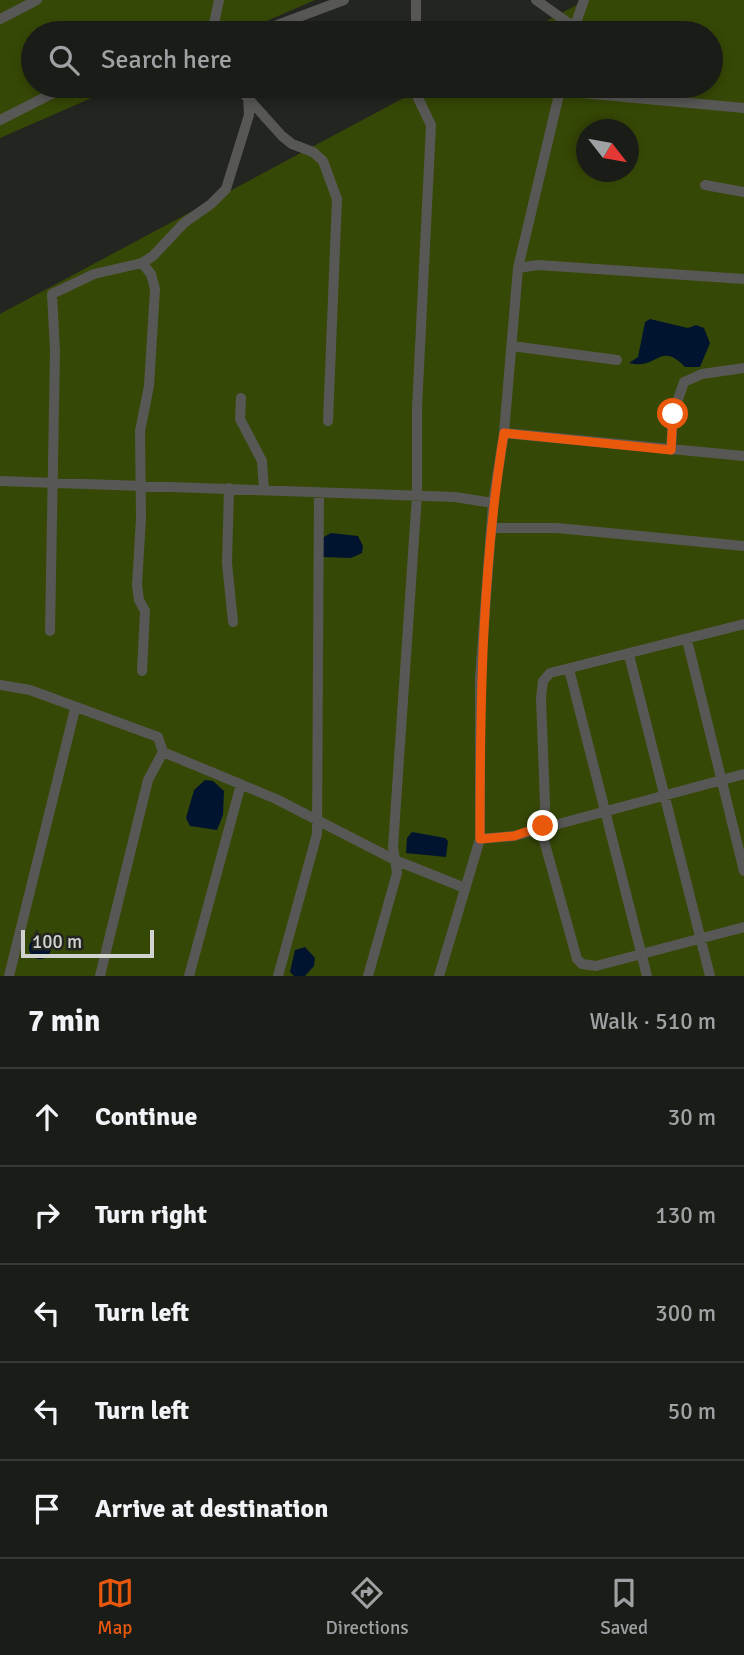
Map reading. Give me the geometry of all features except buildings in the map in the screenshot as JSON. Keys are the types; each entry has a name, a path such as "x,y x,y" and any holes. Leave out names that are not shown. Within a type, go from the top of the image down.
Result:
{"street":[{"path":"0,19 37,0"},
{"path":"215,21 219,0"},
{"path":"288,21 344,0"},
{"path":"415,21 416,0"},
{"path":"536,0 562,21"},
{"path":"576,21 584,0"},
{"path":"0,120 44,98"},
{"path":"50,631 55,351 52,294 94,274 142,262 226,188 249,115 248,98"},
{"path":"249,98 282,136 292,144 313,152 323,161 337,199 328,421"},
{"path":"368,976 397,873 395,860 417,495 418,408 431,125 418,98"},
{"path":"439,976 480,839 480,677 493,503 504,433 518,268 558,98"},
{"path":"647,98 744,108"},
{"path":"705,186 744,192"},
{"path":"142,262 151,274 155,289 149,386 140,431 137,585 139,600 145,611 142,671"},
{"path":"518,268 538,265 744,279"},
{"path":"512,346 617,360"},
{"path":"671,450 673,414 684,382 702,374 744,368"},
{"path":"241,398 240,419 262,461 264,490"},
{"path":"504,433 744,456"},
{"path":"0,481 417,495 493,503"},
{"path":"229,488 228,563 233,622"},
{"path":"278,976 317,834 319,492"},
{"path":"491,528 558,528 744,546"},
{"path":"744,624 550,673 543,681 545,804 542,837 577,958 582,964 596,965 744,927"},
{"path":"687,640 744,871"},
{"path":"629,655 710,976"},
{"path":"569,669 647,976"},
{"path":"0,685 30,690 75,709 159,737 163,752 148,780 100,976"},
{"path":"9,976 75,709"},
{"path":"163,752 241,785 395,860 465,888"},
{"path":"480,839 514,836 543,826 744,774"},
{"path":"189,976 241,785"}],"green space":[{"path":"0,0 315,0 267,21 21,21 21,98 92,98 0,138"},
{"path":"586,0 744,0 744,976 0,976 0,314 404,98 723,98 723,21 547,21"}],"water":[{"path":"650,319 688,328 696,325 704,328 710,343 700,367 685,367 670,356 646,363 629,363 638,357 645,322"},
{"path":"331,533 358,536 363,546 362,553 351,558 323,557 322,538"},
{"path":"205,780 213,781 224,791 223,815 217,830 190,826 186,818 194,790"},
{"path":"412,832 445,838 448,841 446,857 406,853 407,838"},
{"path":"36,937 44,937 51,944 51,952 44,959 36,959 29,952 29,944"},
{"path":"305,947 315,958 314,966 305,976 294,976 290,972 295,950"}],"route":[{"path":"543,826 514,836 480,839 480,677 493,503 504,433 671,450 673,414"}]}
